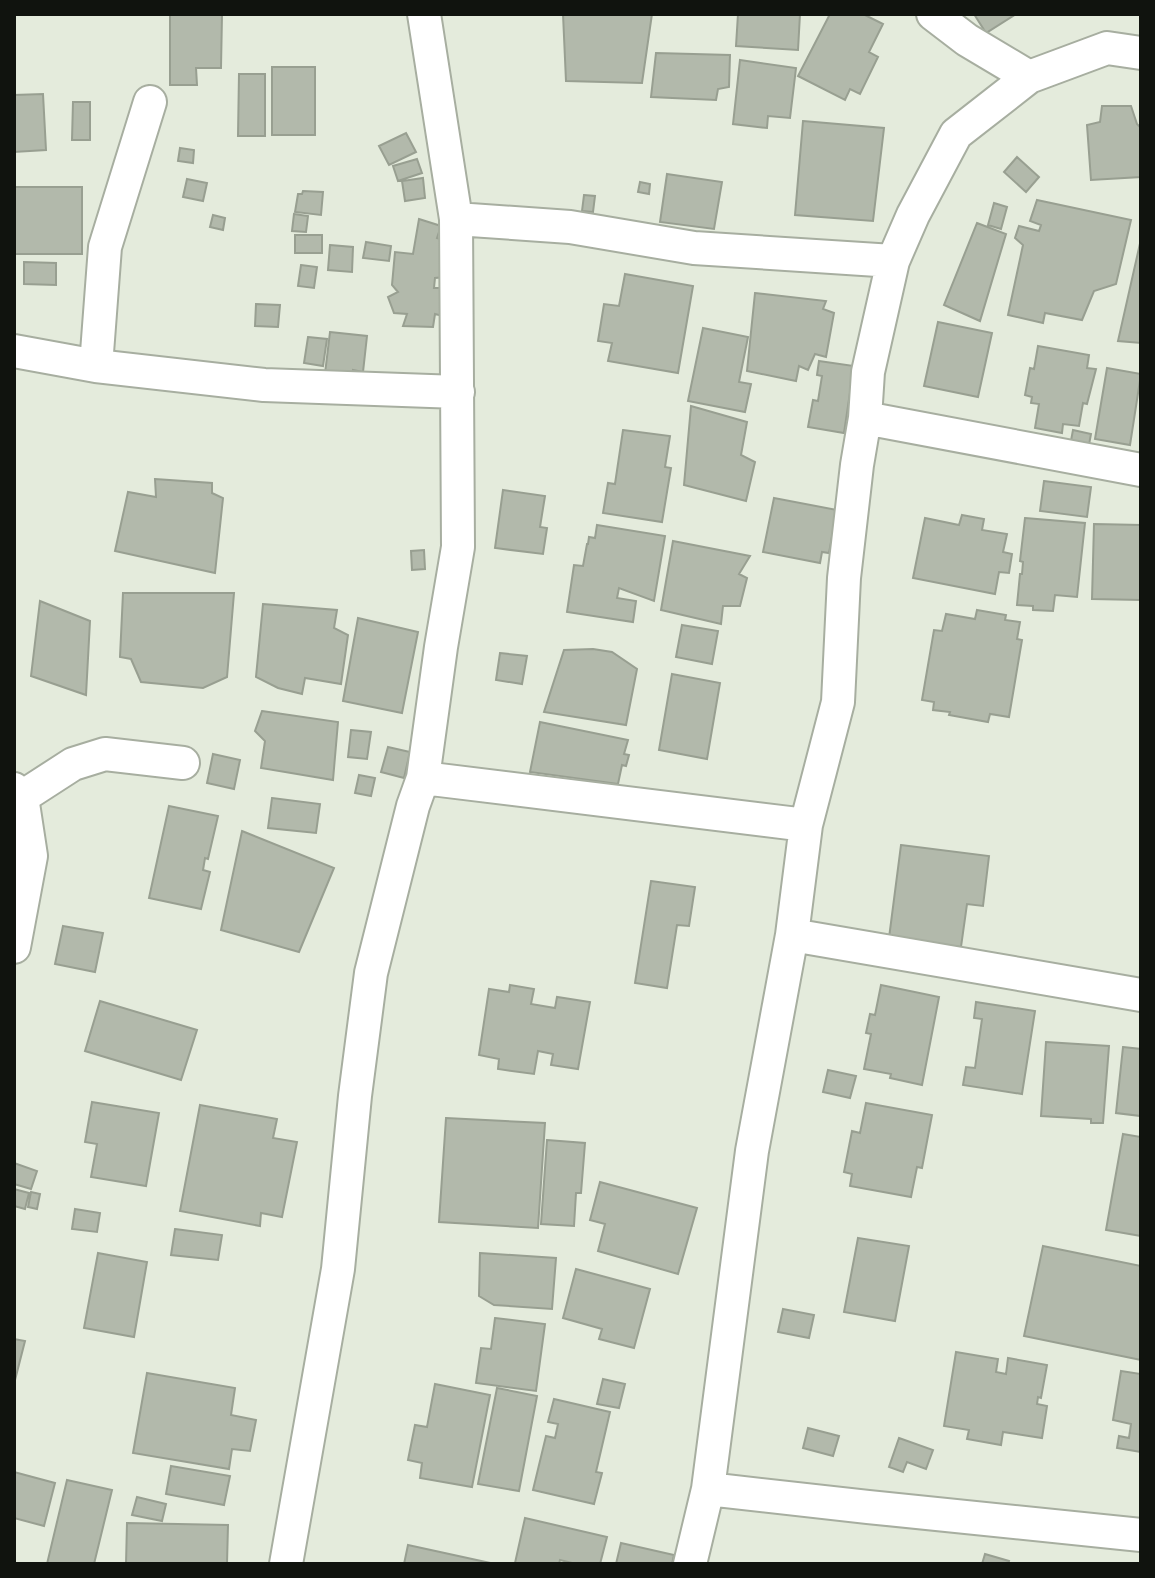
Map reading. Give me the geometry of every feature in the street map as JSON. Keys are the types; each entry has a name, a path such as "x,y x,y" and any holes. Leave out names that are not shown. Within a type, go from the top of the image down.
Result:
{"street":[{"path":"286,1564 338,1269 371,973 413,806 423,778 458,547 456,219 424,14"},
{"path":"933,14 967,40 1029,77"},
{"path":"690,1564 708,1489 752,1151 792,935 806,825 838,702 844,578 868,372 893,261 913,215 956,134 1029,77 1107,48 1141,53"},
{"path":"96,366 105,247 150,102"},
{"path":"456,219 570,227 694,248 893,261"},
{"path":"14,351 96,366 264,385 458,392"},
{"path":"865,418 1141,470"},
{"path":"14,947 31,856 18,793 73,764 105,754 183,763"},
{"path":"423,778 806,825"},
{"path":"792,935 1141,995"},
{"path":"708,1489 1141,1535"}],"building":[{"path":"563,14 652,14 642,83 566,81"},
{"path":"738,14 800,14 798,50 736,46"},
{"path":"830,14 863,14 883,24 869,52 878,57 860,94 850,89 845,100 798,76"},
{"path":"974,14 1016,14 986,33"},
{"path":"170,15 222,15 221,68 196,68 197,85 170,85"},
{"path":"656,53 730,55 729,87 718,89 716,100 651,97"},
{"path":"740,60 796,68 790,118 768,116 767,128 733,124"},
{"path":"272,67 315,67 315,135 272,135"},
{"path":"239,74 265,74 265,136 238,136"},
{"path":"43,94 46,150 14,152 14,95"},
{"path":"73,102 90,102 90,140 72,140"},
{"path":"1102,106 1131,106 1141,128 1141,177 1091,180 1087,125 1100,122"},
{"path":"803,121 884,128 873,221 795,215"},
{"path":"406,133 416,152 389,165 379,146"},
{"path":"180,148 194,150 193,163 178,161"},
{"path":"1017,157 1039,177 1026,192 1004,172"},
{"path":"417,159 422,173 398,181 393,166"},
{"path":"667,174 722,182 714,229 660,222"},
{"path":"423,178 425,198 405,201 402,181"},
{"path":"187,179 207,183 203,201 183,197"},
{"path":"640,182 650,184 649,194 638,192"},
{"path":"14,187 82,187 82,254 14,254"},
{"path":"303,191 323,192 321,215 295,212 298,194"},
{"path":"584,195 595,196 593,212 582,211"},
{"path":"1037,200 1131,220 1116,284 1094,291 1082,320 1045,313 1043,323 1008,315 1023,245 1015,238 1019,226 1039,231 1041,225 1030,221"},
{"path":"994,203 1007,207 1001,229 988,225"},
{"path":"294,214 308,216 306,232 292,231"},
{"path":"213,215 225,218 223,230 210,227"},
{"path":"419,219 441,226 437,238 451,242 446,277 435,278 434,288 446,288 443,316 435,314 433,327 403,326 407,314 394,313 388,297 398,292 392,285 395,252 413,254"},
{"path":"977,223 1006,234 980,321 944,305"},
{"path":"295,235 322,235 322,253 295,253"},
{"path":"1141,239 1141,343 1118,341"},
{"path":"366,242 391,246 389,261 363,258"},
{"path":"330,245 353,247 352,272 328,270"},
{"path":"24,262 56,263 56,285 24,284"},
{"path":"301,265 317,267 314,288 298,286"},
{"path":"625,274 693,286 678,373 608,361 612,343 598,341 604,304 619,306"},
{"path":"755,293 826,301 823,309 834,313 826,357 815,354 808,370 799,366 796,381 747,371"},
{"path":"256,304 280,305 278,327 255,326"},
{"path":"938,322 992,333 978,397 924,386"},
{"path":"703,328 748,337 739,382 751,384 745,412 688,401"},
{"path":"330,332 367,336 363,372 353,370 352,386 324,382"},
{"path":"308,337 327,339 323,366 304,363"},
{"path":"1038,346 1089,355 1087,368 1096,369 1087,404 1083,403 1079,426 1063,424 1062,433 1035,428 1039,404 1031,403 1032,397 1025,395"},
{"path":"819,361 854,366 844,433 808,427 813,400 818,401 822,376 817,375"},
{"path":"1107,368 1141,374 1130,445 1095,439"},
{"path":"691,406 747,422 741,455 755,462 746,501 684,485"},
{"path":"623,430 670,436 665,467 671,468 662,522 603,513 608,483 615,484"},
{"path":"1073,430 1091,434 1088,450 1070,446"},
{"path":"155,479 212,483 212,493 223,498 215,573 115,551 128,492 156,497"},
{"path":"1044,481 1091,487 1087,517 1040,511"},
{"path":"503,490 545,496 540,527 547,528 543,554 495,548"},
{"path":"774,498 837,510 829,553 822,552 820,563 763,552"},
{"path":"962,515 984,519 982,530 1007,534 1003,552 1012,554 1009,573 999,572 995,594 913,578 925,518 959,525"},
{"path":"1025,518 1085,523 1077,597 1055,595 1053,611 1017,605"},
{"path":"1094,524 1141,525 1141,600 1092,599"},
{"path":"597,525 665,536 654,601 619,588 617,598 636,601 633,622 567,612 574,565 583,566 589,537 595,538"},
{"path":"673,541 750,556 739,574 747,578 740,606 723,606 721,624 661,610"},
{"path":"424,550 425,569 412,570 411,551"},
{"path":"123,593 234,593 227,677 203,688 141,682 131,659 120,657"},
{"path":"40,601 90,621 86,695 31,676"},
{"path":"263,604 337,610 334,628 348,635 341,684 305,678 302,694 278,688 256,677"},
{"path":"977,610 1006,615 1005,620 1020,622 1017,639 1022,640 1009,717 990,714 988,722 933,710 934,702 922,700 934,630 942,631 946,614 975,619"},
{"path":"358,618 418,632 402,713 343,701"},
{"path":"682,625 718,631 712,664 676,657"},
{"path":"564,650 612,652 637,669 626,725 544,712"},
{"path":"500,653 527,656 522,684 496,680"},
{"path":"672,674 720,683 707,759 659,750"},
{"path":"262,711 338,722 333,780 261,768 265,741 255,731"},
{"path":"540,722 628,740 624,754 629,755 626,766 622,765 618,784 530,772"},
{"path":"351,730 371,732 367,759 348,757"},
{"path":"388,747 410,752 404,778 381,772"},
{"path":"213,754 240,760 234,789 207,783"},
{"path":"359,775 375,778 371,796 355,793"},
{"path":"272,798 320,804 316,833 268,828"},
{"path":"169,806 218,816 208,859 205,858 203,870 210,872 201,909 149,898"},
{"path":"242,831 334,868 299,952 221,930"},
{"path":"901,845 989,856 983,906 967,904 961,947 889,938"},
{"path":"651,881 695,887 689,926 677,925 667,988 635,983"},
{"path":"63,926 103,933 95,972 55,964"},
{"path":"510,985 534,989 531,1004 555,1008 557,997 590,1002 578,1069 551,1065 553,1054 538,1051 534,1074 498,1069 499,1059 479,1055 489,989 509,992"},
{"path":"881,985 939,997 922,1085 864,1069 871,1034 866,1033 870,1014 875,1015"},
{"path":"100,1001 197,1030 181,1080 85,1051"},
{"path":"976,1002 1035,1011 1022,1094 963,1085 966,1067 975,1068 982,1019 974,1018"},
{"path":"1046,1042 1109,1046 1103,1123 1091,1123 1091,1119 1041,1116"},
{"path":"1123,1047 1141,1049 1141,1116 1116,1113"},
{"path":"828,1070 856,1076 850,1098 823,1092"},
{"path":"92,1102 159,1113 146,1186 91,1177 97,1144 85,1142"},
{"path":"866,1103 932,1115 922,1168 917,1167 911,1197 850,1186 852,1174 844,1172 852,1131 860,1133"},
{"path":"200,1105 277,1119 273,1138 297,1142 282,1217 261,1213 260,1226 180,1211"},
{"path":"446,1118 545,1123 538,1228 439,1222"},
{"path":"1123,1134 1141,1137 1141,1236 1106,1230"},
{"path":"547,1140 585,1143 581,1193 576,1193 574,1226 541,1224"},
{"path":"14,1163 37,1171 31,1189 14,1184"},
{"path":"600,1182 697,1208 678,1274 598,1251 605,1224 590,1220"},
{"path":"14,1189 29,1193 25,1209 14,1206"},
{"path":"31,1192 40,1194 37,1209 28,1207"},
{"path":"75,1209 100,1213 97,1232 72,1229"},
{"path":"175,1229 222,1235 218,1260 171,1255"},
{"path":"858,1238 909,1246 895,1321 844,1312"},
{"path":"1043,1246 1141,1266 1141,1360 1024,1336"},
{"path":"98,1253 147,1262 134,1337 84,1328"},
{"path":"480,1253 556,1258 552,1309 494,1305 479,1296"},
{"path":"576,1269 650,1289 634,1348 599,1339 602,1329 563,1318"},
{"path":"783,1309 814,1315 809,1338 778,1332"},
{"path":"495,1318 545,1324 536,1391 476,1383 481,1348 491,1349"},
{"path":"14,1339 25,1341 14,1384"},
{"path":"956,1352 998,1359 996,1372 1006,1374 1008,1358 1047,1365 1037,1404 1047,1406 1042,1438 1003,1432 1001,1445 967,1439 969,1430 944,1426"},
{"path":"1121,1371 1141,1374 1141,1452 1117,1448 1119,1436 1129,1438 1131,1424 1113,1420"},
{"path":"147,1373 235,1388 231,1415 256,1420 250,1451 232,1449 229,1469 133,1453"},
{"path":"603,1379 625,1384 619,1408 597,1404"},
{"path":"435,1384 490,1395 472,1487 420,1478 422,1463 408,1460 415,1425 427,1427"},
{"path":"497,1388 537,1396 519,1491 478,1484"},
{"path":"554,1399 610,1412 596,1472 602,1473 594,1504 533,1490 546,1436 555,1438 558,1424 548,1422"},
{"path":"808,1428 839,1436 833,1456 803,1448"},
{"path":"899,1438 933,1450 926,1469 907,1462 903,1472 889,1467"},
{"path":"171,1466 230,1476 224,1505 166,1494"},
{"path":"14,1472 55,1483 44,1526 14,1518"},
{"path":"67,1480 112,1490 94,1564 47,1564"},
{"path":"137,1497 166,1504 162,1521 132,1515"},
{"path":"525,1518 607,1537 600,1564 560,1560 559,1564 515,1563"},
{"path":"127,1523 228,1525 227,1564 126,1564"},
{"path":"621,1543 674,1555 672,1564 616,1564"},
{"path":"408,1545 495,1564 404,1564"},
{"path":"985,1554 1009,1561 1008,1564 982,1564"}]}
